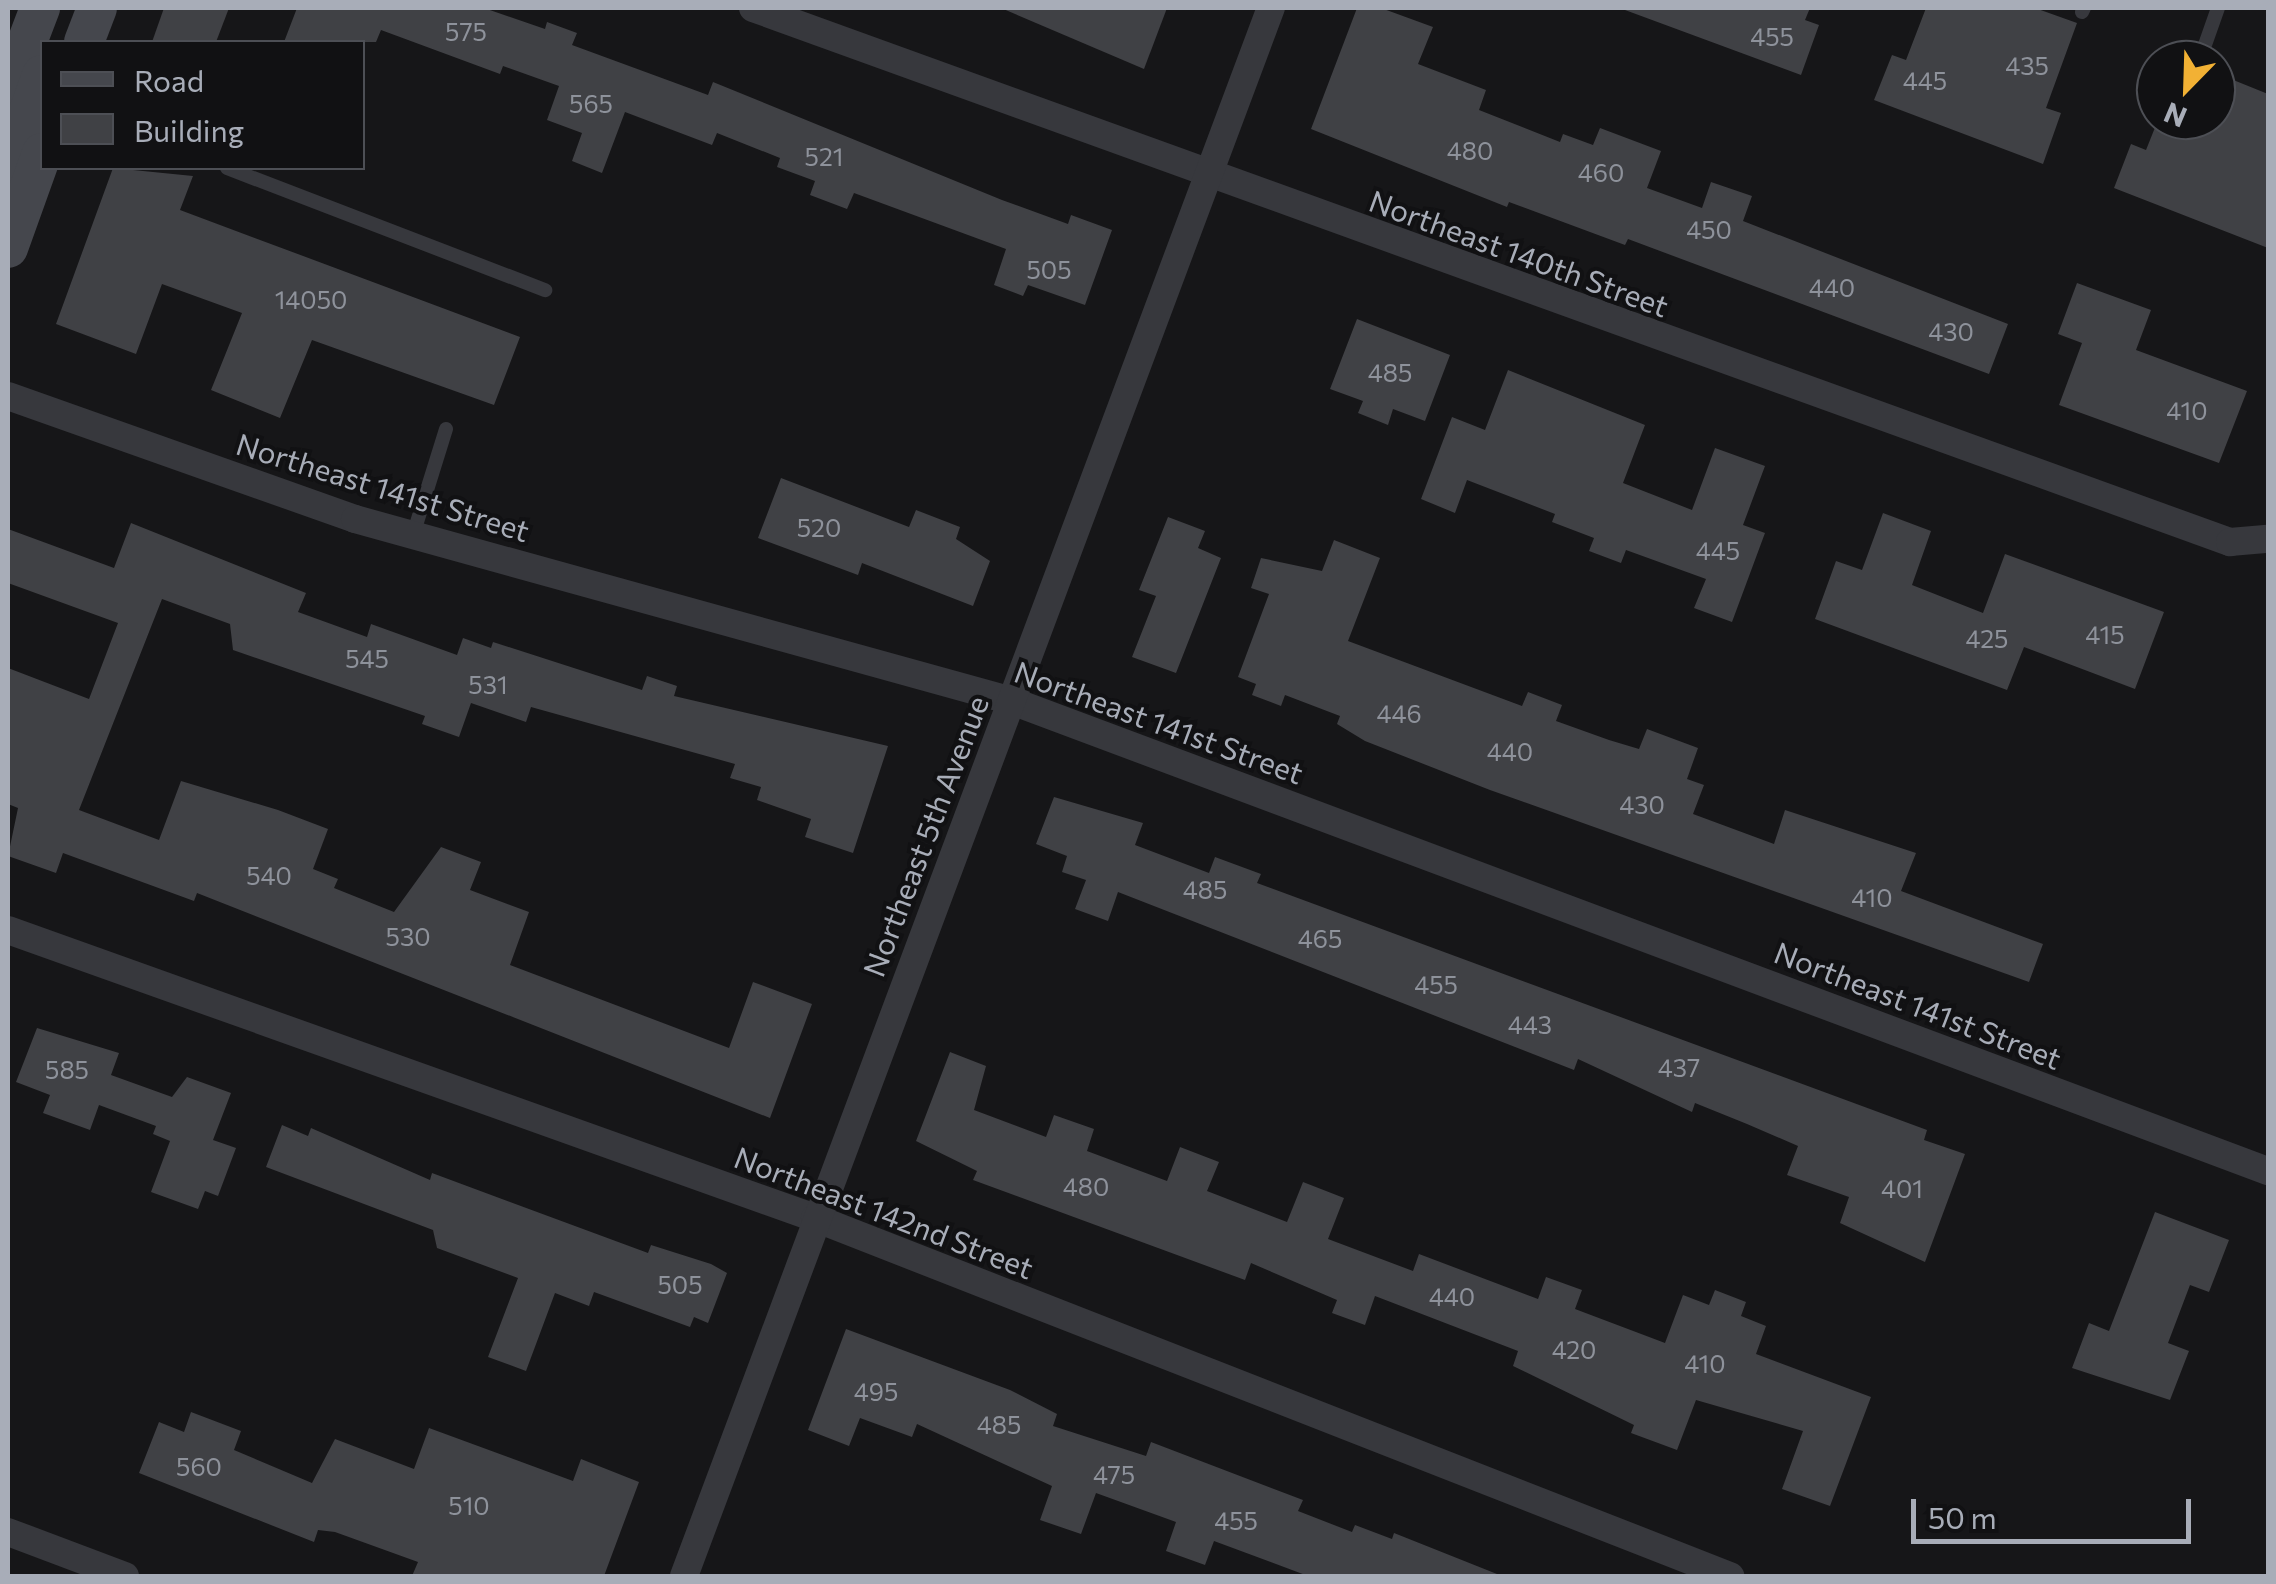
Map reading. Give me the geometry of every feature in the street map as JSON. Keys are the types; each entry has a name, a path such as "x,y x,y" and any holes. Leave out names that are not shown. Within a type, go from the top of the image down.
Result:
{"main road":[{"path":"8,92 40,8"},
{"path":"55,40 67,8"},
{"path":"85,40 97,8"},
{"path":"8,170 40,81"},
{"path":"8,248 40,159"}],"street":[{"name":"Northeast 140th Street","path":"753,8 1208,176 2230,542 2268,540"},
{"name":"Northeast 5th Avenue","path":"684,1576 815,1218 1272,8"},
{"name":"Northeast 141st Street","path":"8,396 413,534 1012,700 2268,1171"},
{"name":"Northeast 142nd Street","path":"8,930 815,1218 1730,1576"},
{"path":"8,1532 87,1570 124,1576"}],"lane":[{"path":"2206,40 2218,8"},
{"path":"232,170 545,290"},
{"path":"413,534 446,428"}],"building":[{"path":"164,8 229,8 217,40 153,40"},
{"path":"297,8 484,8 545,29 547,22 577,33 572,45 708,95 713,82 1002,200 1068,224 1071,215 1112,230 1085,305 1028,285 1023,296 994,285 1006,249 854,193 847,209 810,195 815,181 777,167 780,158 717,133 712,145 625,112 602,173 572,161 582,133 547,120 559,86 503,66 500,74 381,30 376,42 285,40"},
{"path":"1001,8 1167,8 1144,69"},
{"path":"1357,8 1381,8 1433,27 1418,64 1486,90 1479,110 1560,142 1563,134 1593,145 1600,128 1661,151 1647,188 1702,208 1711,182 1752,196 1743,221 2008,324 1989,374 1628,239 1625,245 1509,202 1507,207 1311,129"},
{"path":"1810,8 1805,20 1819,25 1801,75 1625,10"},
{"path":"1926,8 2035,8 2077,23 2046,108 2061,113 2043,164 1874,100 1892,55 1906,60"},
{"path":"2236,81 2268,94 2268,248 2114,188 2131,144 2146,150 2150,140 2236,140"},
{"path":"112,170 133,170 193,176 180,210 520,337 494,405 312,340 280,418 211,390 242,313 162,284 136,354 56,324"},
{"path":"2077,283 2151,310 2136,350 2247,391 2219,463 2059,405 2082,343 2058,334"},
{"path":"1357,319 1450,355 1425,421 1393,409 1388,425 1358,413 1363,401 1330,389"},
{"path":"1508,370 1645,425 1623,483 1692,510 1715,448 1765,466 1743,525 1765,533 1732,622 1694,608 1706,579 1626,550 1621,563 1589,551 1594,538 1552,522 1555,514 1467,480 1455,513 1421,499 1452,417 1485,430"},
{"path":"781,478 909,527 916,510 960,527 956,539 990,561 973,606 862,563 858,575 758,538"},
{"path":"1883,513 1931,531 1912,585 1983,613 2005,554 2164,612 2135,689 2024,647 2007,690 1815,619 1836,561 1862,570"},
{"path":"1168,517 1205,531 1198,548 1221,558 1176,673 1132,657 1156,596 1139,590"},
{"path":"131,523 306,593 298,612 367,637 371,624 457,655 463,638 491,648 493,642 642,690 647,676 677,686 674,696 888,746 853,853 805,837 811,819 757,800 761,787 730,778 735,764 531,707 526,722 471,703 459,737 422,724 425,716 233,650 230,624 162,599 79,810 159,840 181,781 278,810 328,829 313,869 338,879 334,888 394,912 441,847 481,862 470,890 529,912 510,965 729,1048 753,982 812,1004 770,1118 197,893 194,901 63,853 56,873 8,856 18,808 8,804 8,668 89,699 118,623 8,583 8,529 114,568"},
{"path":"1334,540 1380,558 1348,641 1522,706 1528,692 1562,705 1556,721 1609,740 1639,749 1647,729 1698,748 1687,779 1704,785 1693,814 1774,844 1785,810 1916,853 1901,891 2043,944 2029,982 1490,790 1365,741 1337,724 1340,716 1285,695 1281,706 1252,695 1256,684 1238,677 1269,594 1251,588 1261,558 1322,571"},
{"path":"1054,797 1143,823 1135,845 1209,873 1215,857 1261,874 1257,883 1927,1130 1924,1140 1965,1154 1925,1262 1840,1223 1849,1197 1787,1175 1798,1146 1747,1124 1695,1103 1692,1112 1578,1059 1574,1070 1118,892 1108,921 1075,909 1086,880 1062,872 1067,856 1036,844"},
{"path":"37,1028 119,1053 111,1075 172,1097 187,1077 231,1093 213,1140 236,1148 218,1196 205,1191 198,1209 151,1192 170,1141 153,1134 156,1126 99,1105 90,1130 43,1113 50,1095 16,1082"},
{"path":"950,1052 986,1066 974,1110 1046,1137 1054,1115 1094,1129 1087,1151 1167,1181 1180,1147 1219,1162 1207,1191 1287,1222 1303,1182 1344,1198 1328,1239 1413,1271 1419,1254 1538,1299 1546,1277 1582,1290 1575,1309 1665,1343 1683,1295 1709,1305 1715,1290 1746,1302 1741,1316 1766,1326 1756,1354 1871,1397 1830,1506 1782,1489 1803,1431 1696,1400 1677,1450 1631,1433 1634,1425 1513,1366 1518,1351 1375,1296 1365,1325 1332,1313 1337,1300 1251,1263 1245,1280 973,1180 977,1171 916,1141"},
{"path":"282,1125 308,1136 311,1128 430,1180 432,1173 648,1253 651,1245 711,1264 727,1273 708,1323 694,1317 690,1327 594,1292 589,1306 555,1293 526,1371 488,1357 518,1278 437,1248 433,1230 266,1167"},
{"path":"2155,1212 2229,1240 2209,1292 2190,1285 2168,1343 2189,1351 2170,1400 2072,1368 2089,1323 2109,1331"},
{"path":"846,1329 1010,1390 1057,1414 1053,1426 1146,1456 1151,1442 1303,1500 1298,1511 1352,1532 1355,1525 1392,1539 1394,1533 1502,1576 1308,1576 1214,1541 1205,1565 1166,1551 1176,1522 1096,1493 1081,1534 1040,1520 1052,1486 917,1424 912,1437 860,1418 849,1446 808,1430"},
{"path":"191,1412 241,1431 234,1450 312,1483 335,1439 414,1469 429,1428 573,1481 581,1459 639,1482 604,1576 412,1576 418,1562 335,1532 318,1530 314,1542 139,1473 159,1422 184,1432"}]}
